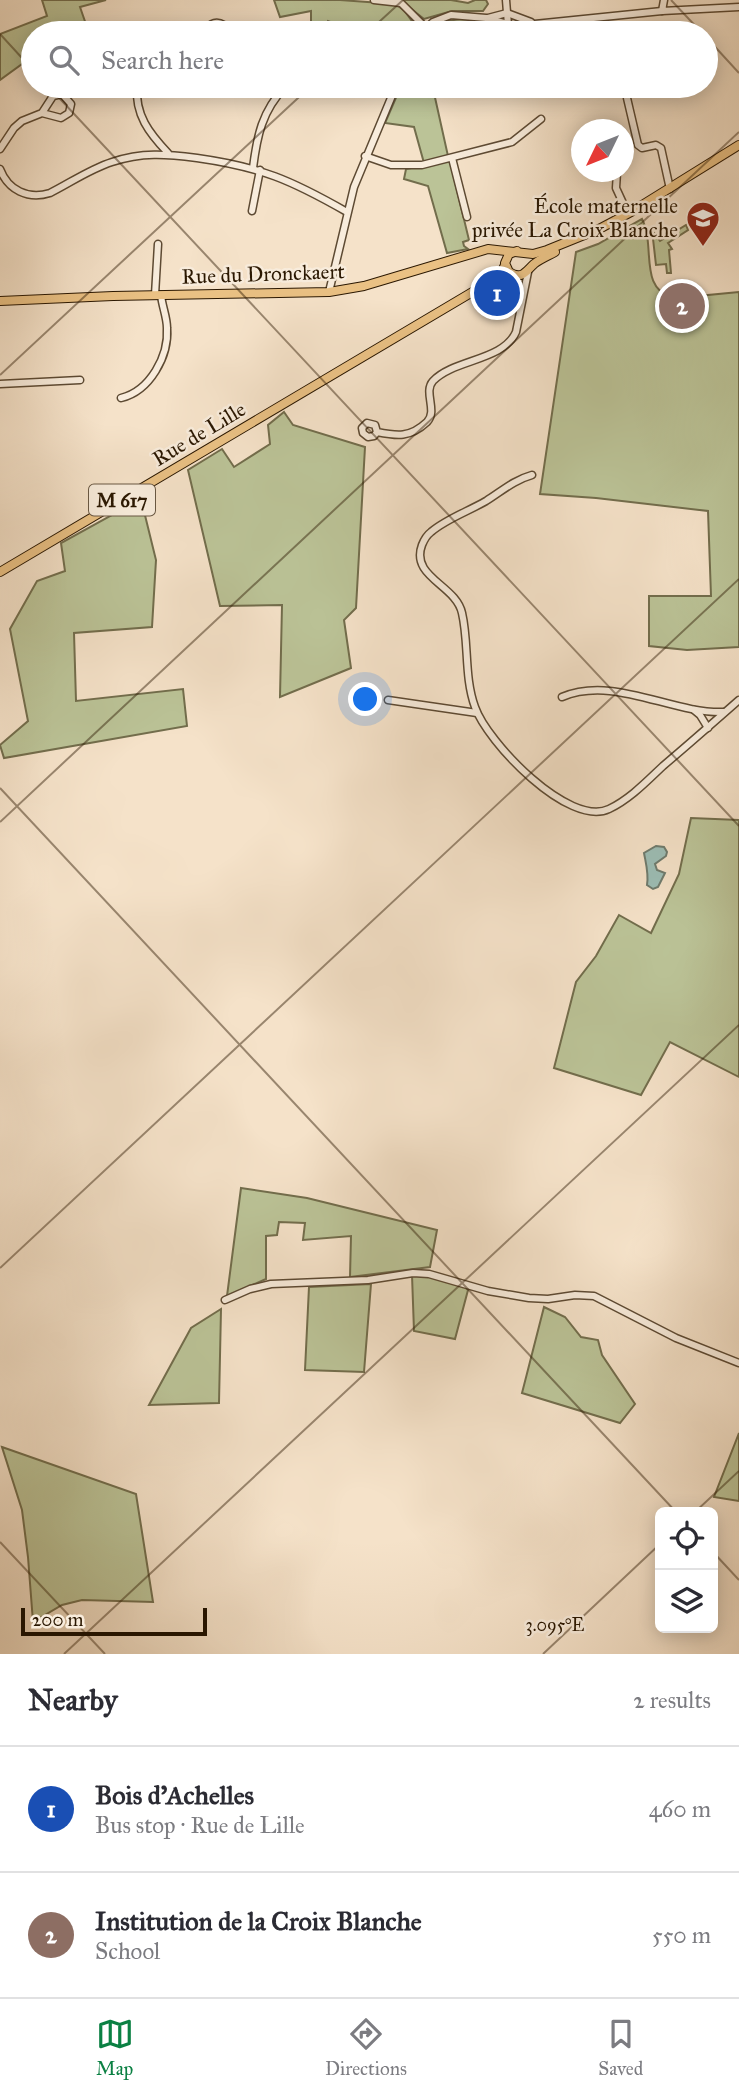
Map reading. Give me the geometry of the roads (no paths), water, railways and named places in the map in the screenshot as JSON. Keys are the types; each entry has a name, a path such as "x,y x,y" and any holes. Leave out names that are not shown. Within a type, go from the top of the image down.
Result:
{"main road":[{"path":"739,147 632,215 542,259 516,276 509,272 505,263 509,254 542,252 575,239 628,214 739,147"},
{"name":"Rue du Dronckaert","path":"0,301 329,292 356,288 488,249 520,252"},
{"path":"520,252 530,260 528,270"},
{"name":"Rue du Dronckaert","path":"452,261 492,254 500,255 505,263"},
{"name":"Rue de Lille","path":"0,572 494,280 505,263"},
{"name":"Rue de Lille","path":"416,325 516,276"}],"street":[{"path":"374,0 401,4 415,21"},
{"path":"506,0 508,21"},
{"path":"662,11 664,0"},
{"path":"544,21 739,7"},
{"path":"486,18 507,13 529,21"},
{"path":"436,21 451,15 495,21"},
{"path":"43,113 51,98"},
{"path":"0,149 19,123 43,113 61,118 69,113 71,104 66,98"},
{"path":"137,98 143,121 168,153"},
{"path":"252,211 260,126 276,98"},
{"path":"329,292 346,212 365,156 391,98"},
{"path":"627,98 638,145 642,148 656,145 661,148 670,189"},
{"path":"365,156 382,163 407,167 452,158 516,141 541,119"},
{"path":"0,169 7,182 16,190 26,195 41,196 113,162 168,153 256,169 300,186 346,212"},
{"path":"452,158 467,217"},
{"path":"616,182 616,188 628,214"},
{"name":"Rue du Dronckaert","path":"158,244 158,295"},
{"path":"377,432 404,436 426,423 431,413 430,390 433,382 457,366 481,358 510,341 516,332 528,270"},
{"path":"516,276 519,312"},
{"path":"121,398 131,395 144,385 162,358 167,330 158,295"},
{"path":"0,384 80,380"},
{"path":"532,475 515,481 488,500 434,529 425,539 420,556 423,569 451,592 461,608 471,691 477,713 520,769 536,785 554,796 593,813 609,809 630,795 739,700"},
{"path":"562,697 580,691 593,691 636,695 692,709 725,712"},
{"path":"388,701 477,713"},
{"path":"692,709 700,715 708,728"},
{"path":"225,1300 250,1289 271,1284 368,1280 424,1273 488,1291 529,1298 591,1295 676,1338 739,1363"}],"water":[{"path":"656,846 664,847 667,852 666,856 655,864 657,870 665,873 658,887 653,889 647,885 644,853"}],"place":[{"name":"École maternelle privée La Croix Blanche","path":"703,248"},
{"name":"Bois d'Achelles","path":"497,293"},
{"name":"Institution de la Croix Blanche","path":"682,306"}]}
